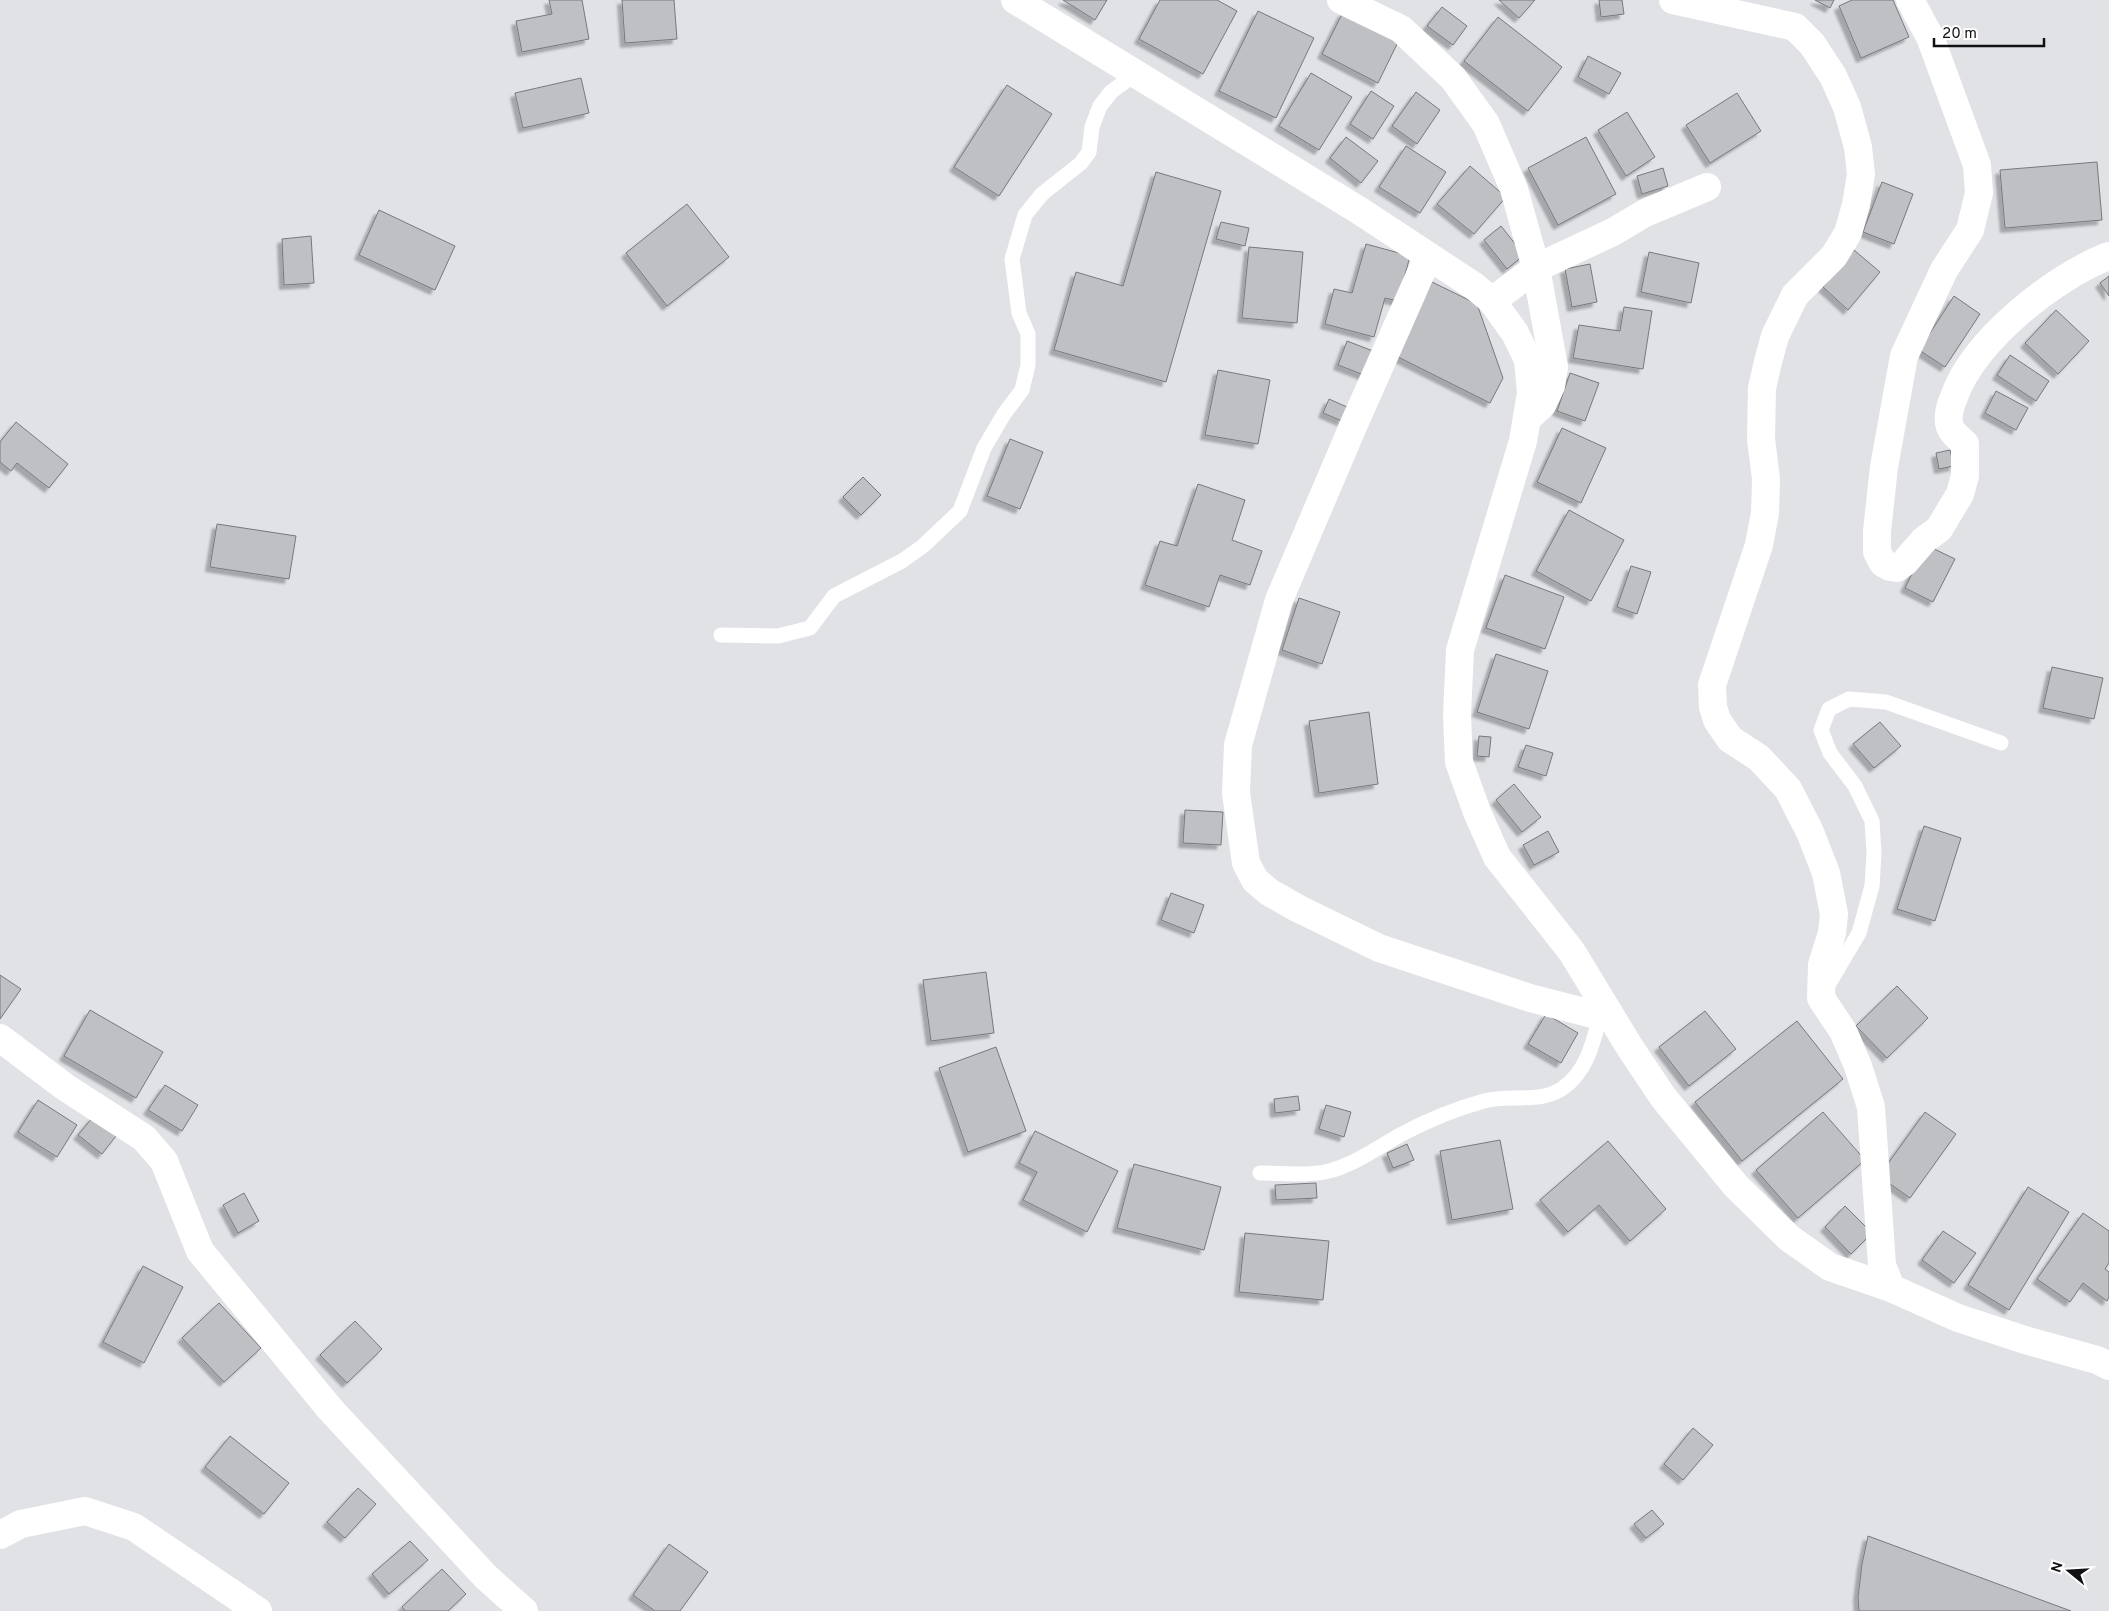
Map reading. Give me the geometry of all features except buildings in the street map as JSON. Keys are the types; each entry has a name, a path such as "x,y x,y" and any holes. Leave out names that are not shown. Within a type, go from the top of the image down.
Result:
{"street":[{"path":"1015,0 1360,211 1474,286 1492,301 1515,333 1528,360 1531,393 1529,417 1497,532 1460,650 1457,715 1459,762 1476,812 1497,857 1572,952 1606,1017 1668,1104 1736,1186 1788,1238 1830,1267 1891,1288 1958,1318 2025,1340 2098,1360 2109,1366"},
{"path":"1341,0 1402,29 1458,86 1486,124 1514,189 1536,268 1554,367 1551,386 1542,404 1529,417"},
{"path":"1673,0 1795,27 1812,44 1833,76 1847,107 1858,148 1861,174 1856,205 1848,233 1834,256 1794,295 1776,336 1768,362 1762,388 1761,439 1766,479 1765,514 1759,545 1712,685 1713,706 1717,720 1730,739 1759,758 1788,788 1810,832 1826,873 1834,914 1832,933 1822,965 1821,998 1843,1031 1858,1066 1871,1108 1882,1265 1891,1288"},
{"path":"1910,0 1930,37 1978,165 1979,193 1970,230 1944,270 1904,356 1884,467 1876,531 1877,552 1883,563 1897,568 1905,562 1924,540 1939,529 1960,494 1965,476 1965,444 1950,428 1949,409 1959,382 1979,352 2010,319 2062,281 2109,256"},
{"path":"1492,301 1536,268 1613,232 1645,213 1707,187"},
{"path":"1428,257 1279,600 1238,745 1236,793 1246,863 1255,880 1270,892 1297,908 1379,948 1530,998 1606,1017"},
{"path":"0,1038 65,1088 144,1138 164,1161 200,1251 330,1409 486,1577 524,1611"},
{"path":"0,1535 21,1524 85,1511 134,1526 258,1611"}],"lane":[{"path":"722,635 778,636 810,628 834,596 902,561 934,537 960,511 984,448 1004,414 1022,390 1028,365 1028,334 1019,313 1012,259 1025,215 1042,194 1081,163 1089,152 1092,126 1100,106 1112,92 1131,77 1141,77"},
{"path":"1821,998 1859,933 1872,886 1874,854 1872,821 1856,786 1830,753 1821,730 1829,709 1849,699 1886,702 2001,743"},
{"path":"1260,1173 1300,1174 1324,1172 1348,1165 1402,1134 1436,1118 1486,1100 1547,1096 1562,1089 1575,1078 1588,1058 1606,1017"}]}
